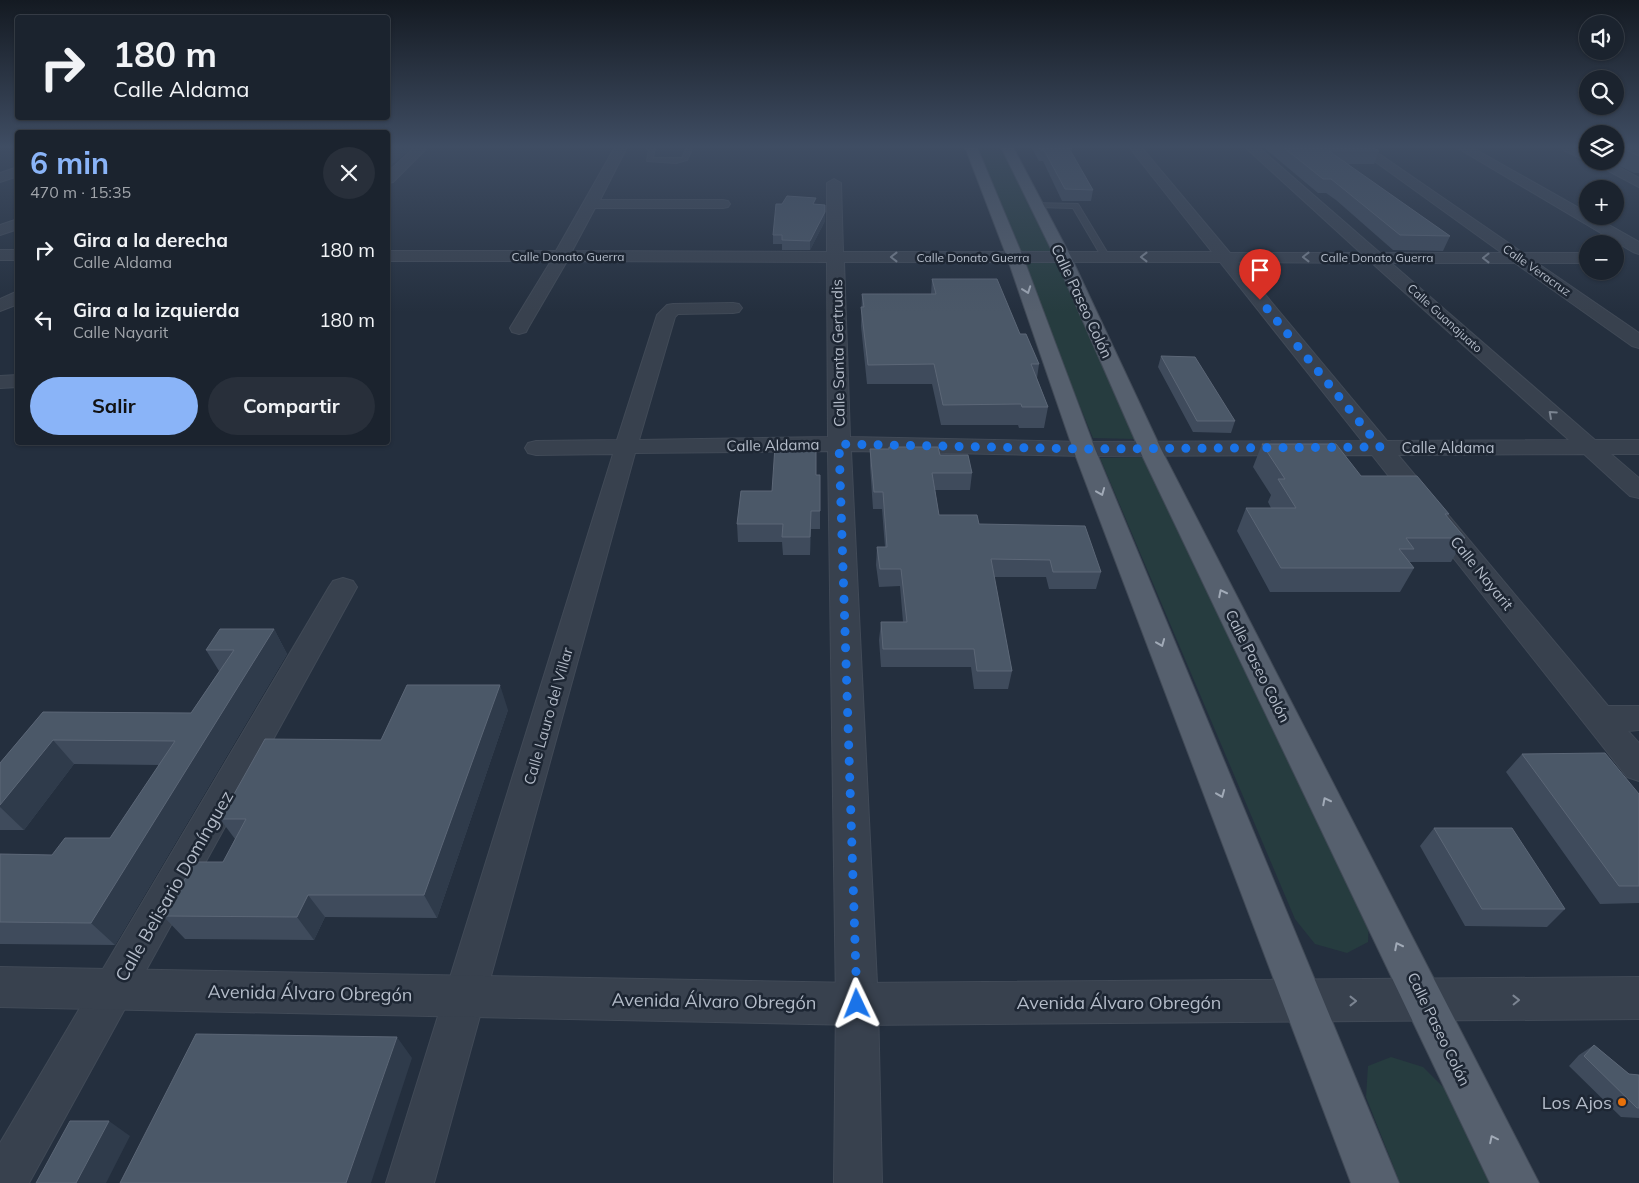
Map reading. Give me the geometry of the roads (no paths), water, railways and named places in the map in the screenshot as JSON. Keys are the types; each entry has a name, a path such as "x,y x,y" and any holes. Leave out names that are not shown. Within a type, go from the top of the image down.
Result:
{"main road":[{"path":"993,202 1015,257 1084,449 1375,1183"},
{"name":"Calle Paseo Colón","path":"1035,202 1063,257 1150,449 1426,1001 1514,1183"}],"street":[{"name":"Calle Santa Gertrudis","path":"835,202 839,444 857,1004 858,1183"},
{"name":"Calle Nayarit","path":"1181,202 1639,767"},
{"name":"Calle Guanajuato","path":"1314,202 1639,491"},
{"name":"Calle Veracruz","path":"1440,202 1639,342"},
{"path":"1558,202 1639,249"},
{"path":"519,328 562,256 589,204 723,204"},
{"path":"0,230 15,224"},
{"path":"0,255 15,255"},
{"name":"Calle Donato Guerra","path":"390,256 1579,258"},
{"path":"0,306 15,298"},
{"name":"Calle Lauro del Villar","path":"410,1183 467,996 625,447 666,314 673,309 733,308"},
{"path":"0,382 15,381"},
{"name":"Calle Aldama","path":"536,448 839,444 1084,449 1639,447"},
{"name":"Calle Belisario Domínguez","path":"3,1183 343,588"},
{"path":"1600,719 1639,718"},
{"name":"Avenida Álvaro Obregón","path":"0,986 857,1004 1639,998"}],"lane":[{"path":"1036,205 1075,206 1106,257"}],"place":[{"name":"Los Ajos","path":"1622,1102"}]}
